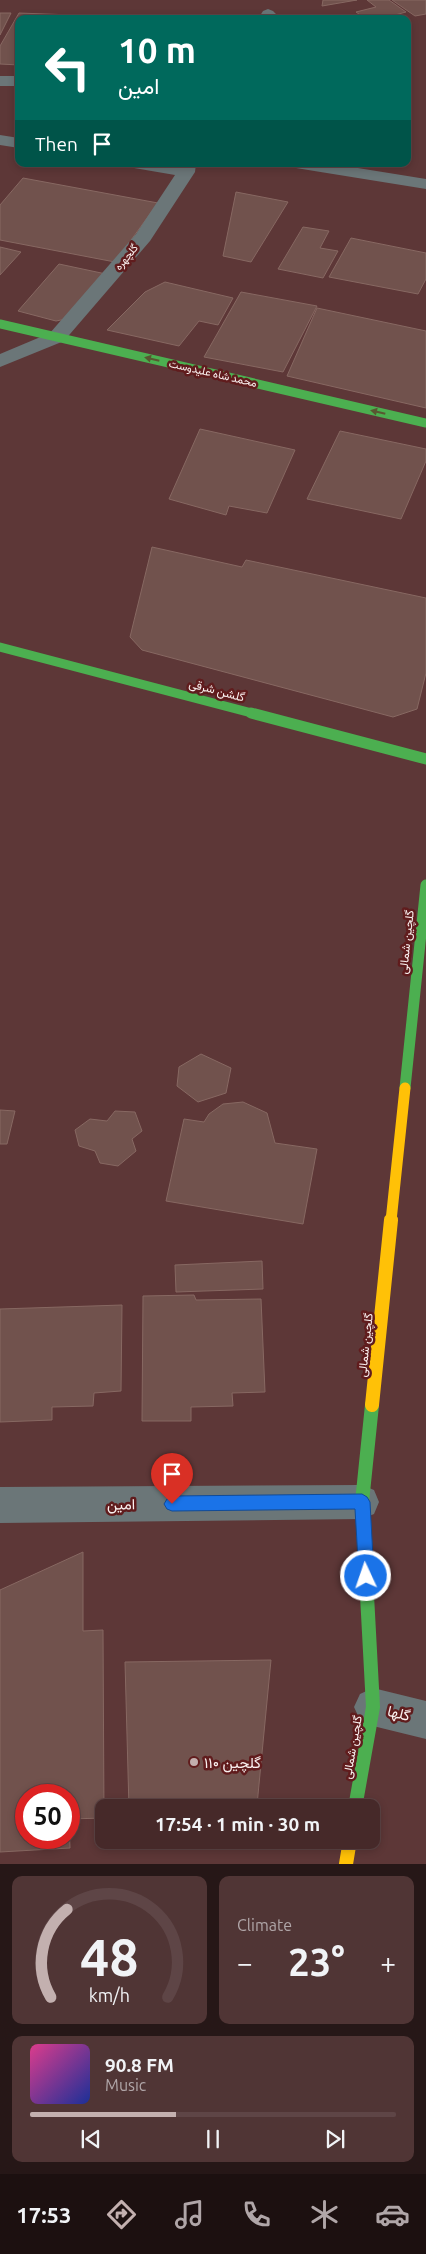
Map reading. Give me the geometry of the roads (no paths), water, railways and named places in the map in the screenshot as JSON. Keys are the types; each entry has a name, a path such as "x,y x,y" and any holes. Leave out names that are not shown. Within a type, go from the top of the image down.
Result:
{"street":[{"path":"0,81 15,82"},
{"path":"0,140 15,142"},
{"path":"321,167 426,184"},
{"name":"گلچهره","path":"58,338 143,237 187,168"},
{"name":"محمد شاه علیدوست","path":"0,324 426,422"},
{"path":"0,361 58,338"},
{"name":"گلشن شرقی","path":"0,647 426,759"},
{"name":"گلچین شمالی","path":"357,1799 373,1707 362,1502 426,885"},
{"name":"امین","path":"0,1506 362,1502"},
{"name":"گلها","path":"373,1707 426,1720"},
{"path":"346,1864 348,1849"}],"place":[{"name":"گلچین ۱۱۰","path":"194,1762"}]}
